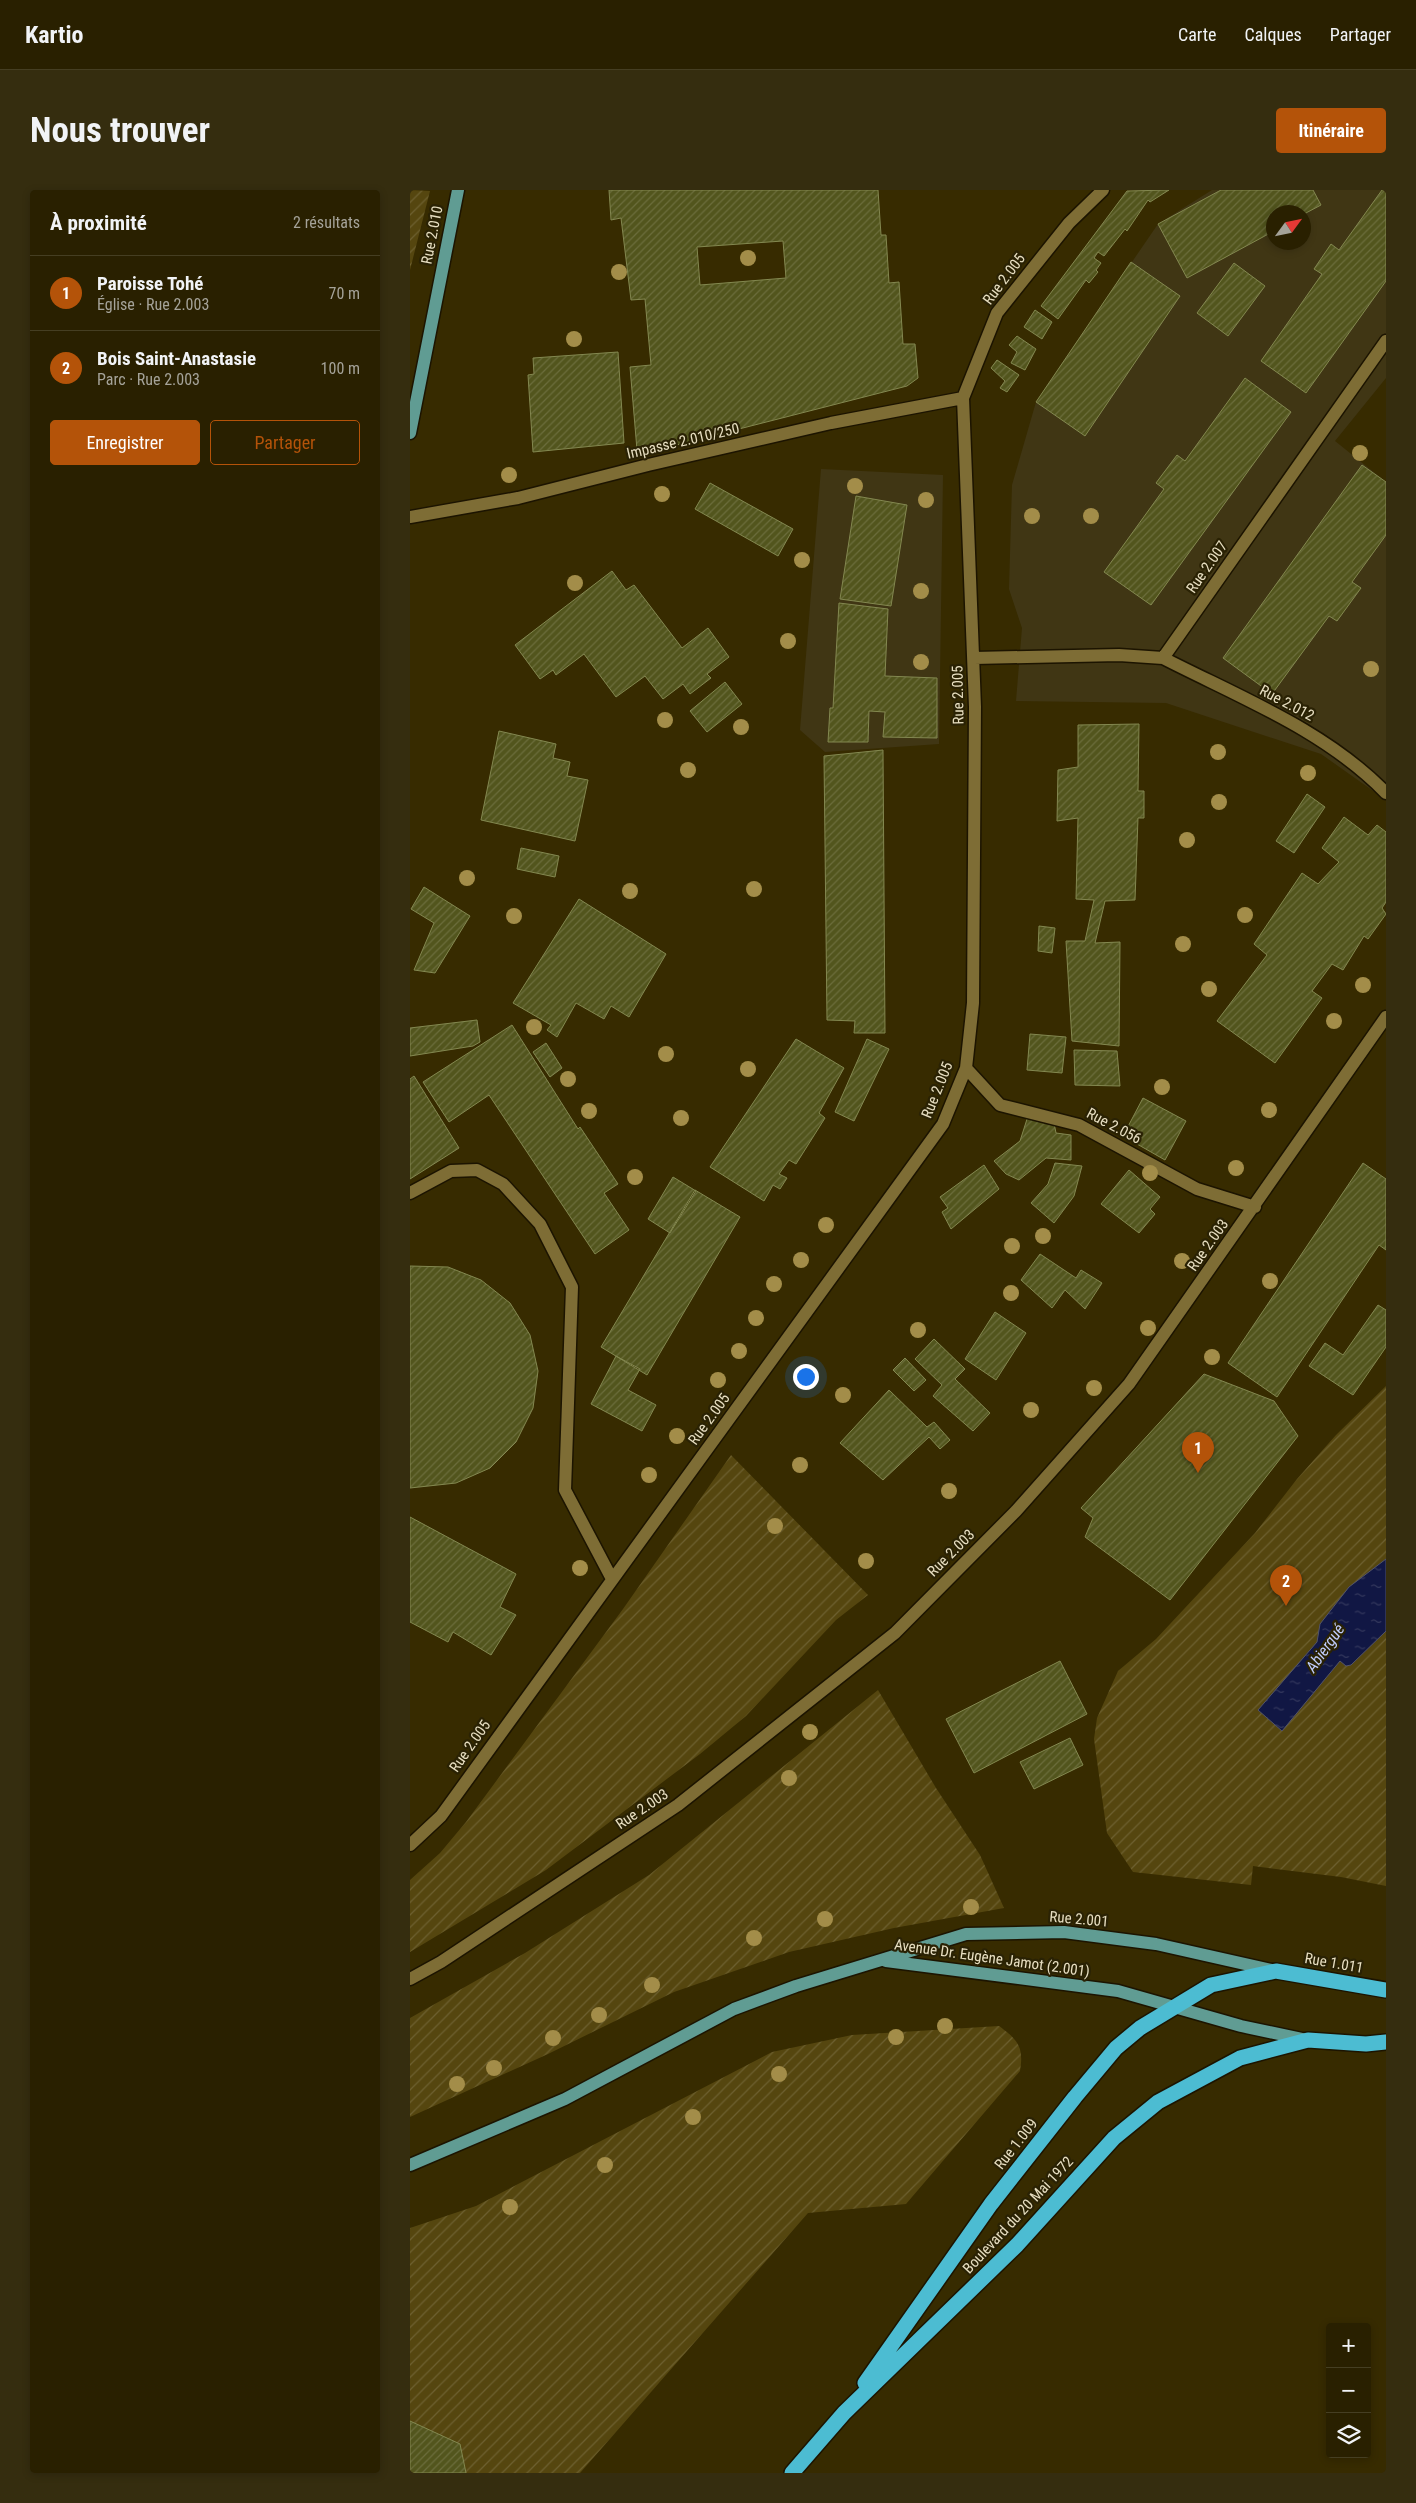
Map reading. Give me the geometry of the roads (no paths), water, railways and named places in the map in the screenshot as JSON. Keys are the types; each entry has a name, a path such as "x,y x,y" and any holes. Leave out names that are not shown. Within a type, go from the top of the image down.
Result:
{"highway":[{"name":"Rue 1.011","path":"1276,1971 1386,1990"},
{"name":"Rue 1.009","path":"844,2413 990,2204 1116,2048 1140,2028 1211,1986 1276,1971"},
{"path":"1308,2040 1366,2044 1386,2042"},
{"name":"Boulevard du 20 Mai 1972","path":"792,2473 844,2413 1017,2245 1114,2138 1158,2102 1240,2058 1308,2040"}],"main road":[{"name":"Rue 2.010","path":"410,433 458,190"},
{"name":"Rue 2.001","path":"881,1960 966,1934 1064,1932 1156,1944 1276,1971"},
{"name":"Avenue Dr. Eugène Jamot (2.001)","path":"410,2165 565,2099 734,2009 796,1986 881,1960 1118,1992 1241,2026 1308,2040"}],"street":[{"name":"Rue 2.005","path":"410,1845 440,1816 943,1124 966,1068 973,1003 976,707 963,398 997,313 1069,223 1103,190"},
{"name":"Rue 2.007","path":"1163,658 1386,340"},
{"name":"Impasse 2.010/250","path":"410,517 518,498 648,464 811,428 963,398"},
{"path":"974,658 1119,655 1163,658"},
{"name":"Rue 2.012","path":"1163,658 1306,730 1370,777 1386,793"},
{"name":"Rue 2.003","path":"410,1979 441,1962 678,1805 895,1633 1016,1511 1129,1384 1386,1018"},
{"name":"Rue 2.056","path":"966,1068 1000,1105 1079,1125 1196,1189 1255,1207"},
{"path":"410,1193 451,1172 477,1170 503,1184 540,1224 572,1287 565,1490 612,1579"}],"water":[{"name":"Abiergué","path":"1386,1559 1386,1631 1351,1665 1346,1666 1340,1661 1282,1731 1258,1710 1317,1642 1320,1624 1349,1587"}],"place":[{"name":"Paroisse Tohé","path":"1198,1473"},
{"name":"Bois Saint-Anastasie","path":"1286,1606"}]}
